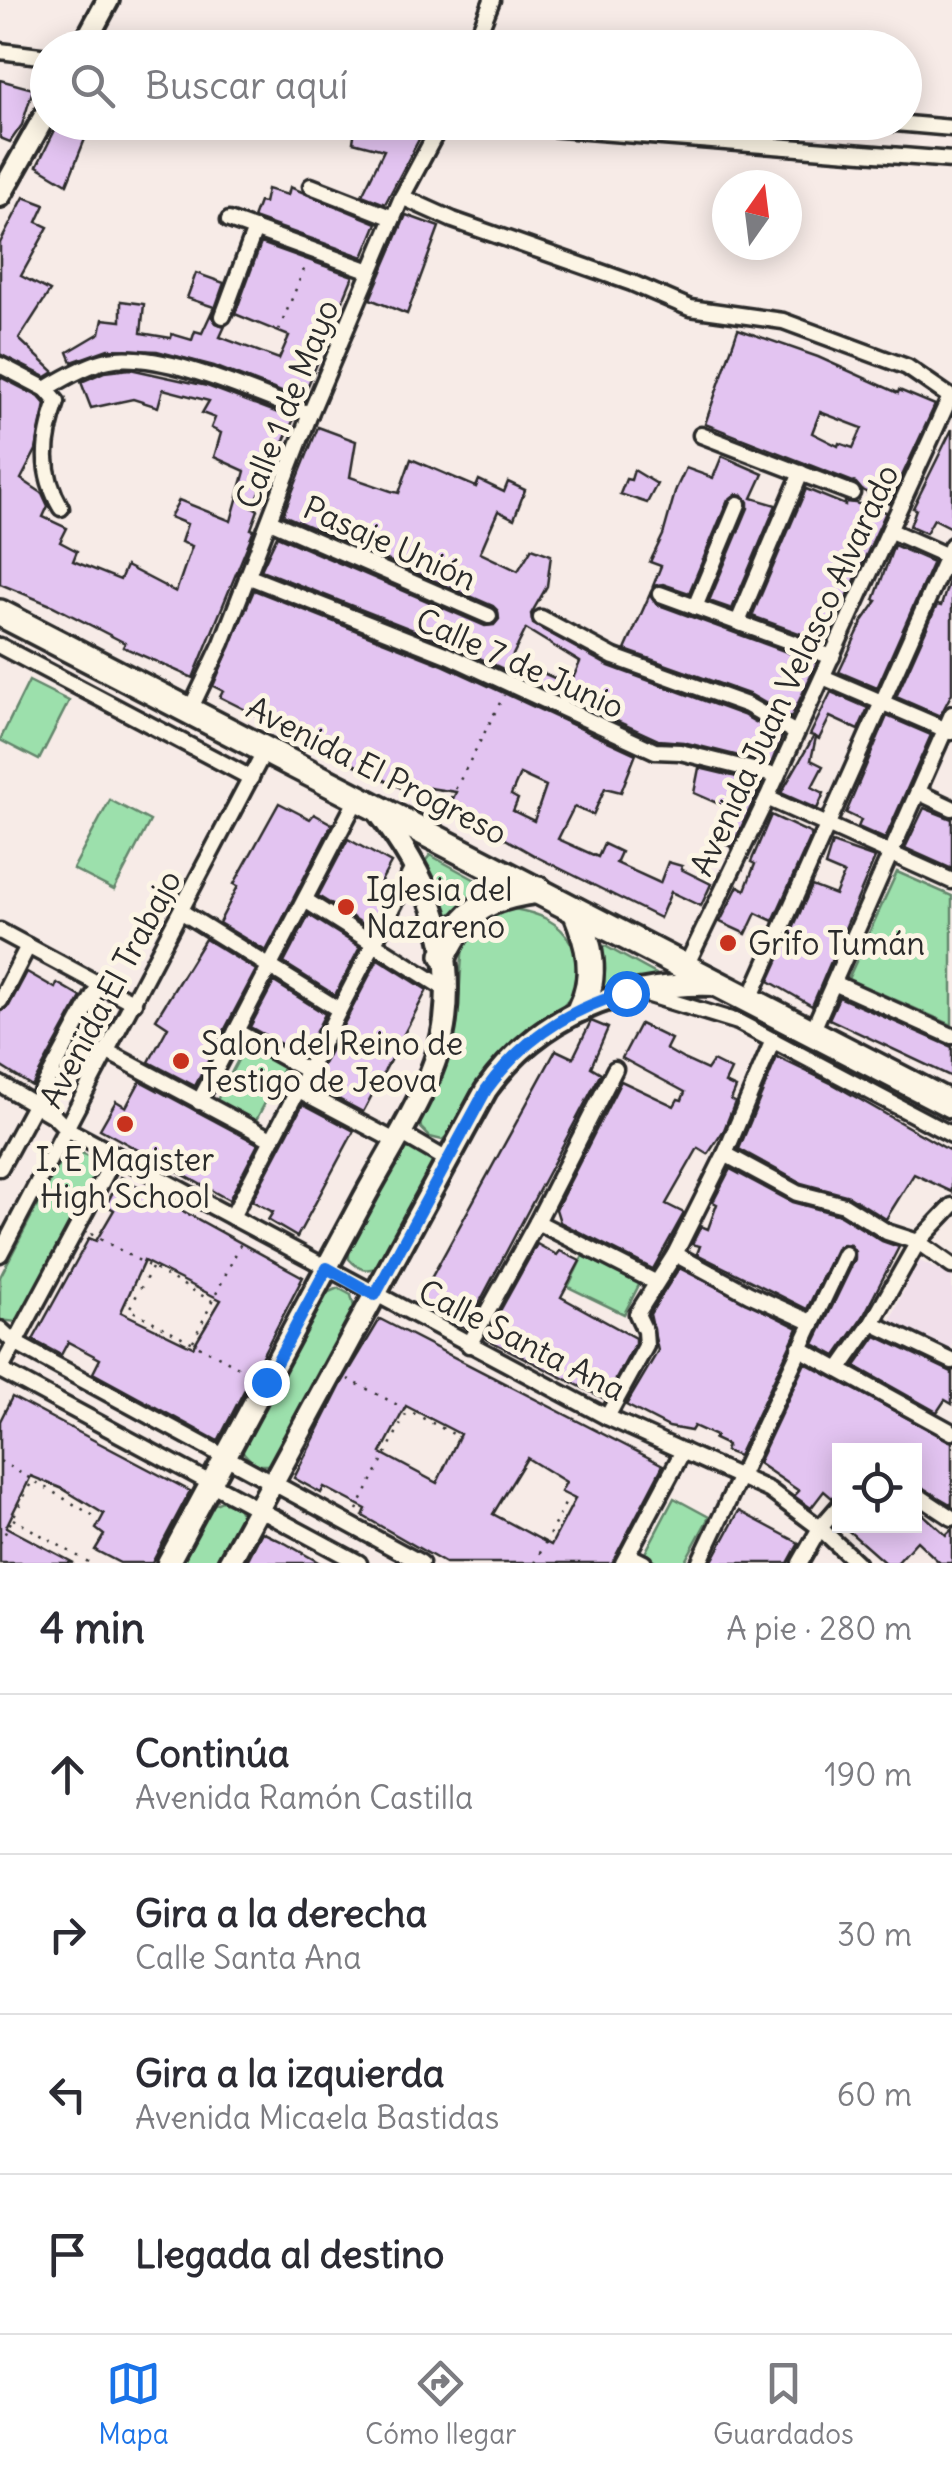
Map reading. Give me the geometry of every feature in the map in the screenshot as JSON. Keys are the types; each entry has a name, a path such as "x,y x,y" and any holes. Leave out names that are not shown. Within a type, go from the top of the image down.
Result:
{"highway":[{"name":"Avenida El Progreso","path":"0,613 952,1105"},
{"path":"444,955 455,931 479,906 540,890"},
{"path":"576,911 591,957 588,994 581,1008"}],"main road":[{"path":"92,30 108,0"},
{"path":"0,196 31,140"},
{"path":"168,1563 438,1052 447,990 434,905 415,864 365,800"},
{"path":"228,1563 486,1090 504,1065 526,1043 581,1008 638,991 690,984 723,986"}],"street":[{"path":"480,30 492,0"},
{"path":"0,51 30,54"},
{"path":"922,125 952,128"},
{"name":"Calle 1 de Mayo","path":"190,710 222,644 310,414 392,218 432,140"},
{"path":"699,140 952,160"},
{"path":"312,186 392,218"},
{"path":"402,197 453,220 690,308 783,321 907,367 951,398"},
{"path":"229,220 370,272"},
{"path":"223,316 255,229"},
{"path":"46,389 108,360 131,360 162,364 220,381 310,414"},
{"path":"0,365 46,389 56,402 45,443 46,476 61,508"},
{"name":"Avenida Juan Velasco Alvarado","path":"686,966 768,798 951,398"},
{"path":"701,434 852,494"},
{"path":"738,622 801,474"},
{"path":"695,607 738,504"},
{"name":"Pasaje Unión","path":"270,521 489,616"},
{"path":"750,999 950,553 891,532"},
{"name":"Calle 7 de Junio","path":"247,576 447,655 656,751 680,752 777,776"},
{"path":"660,594 832,657"},
{"path":"541,618 614,657 747,705 796,733"},
{"path":"0,646 251,778"},
{"path":"823,677 949,731"},
{"path":"812,1032 949,731 952,714"},
{"name":"Avenida El Trabajo","path":"0,1254 266,750"},
{"path":"918,792 952,808"},
{"path":"768,798 952,881"},
{"path":"199,1102 269,964 365,800"},
{"path":"232,1217 415,864"},
{"path":"305,900 447,990"},
{"path":"182,912 338,1009"},
{"path":"0,931 134,1003"},
{"path":"0,1001 28,946"},
{"path":"834,983 952,1036"},
{"name":"Avenida El Trabajo","path":"0,1168 99,985"},
{"path":"638,991 738,1022 952,1136"},
{"path":"236,1030 306,1070"},
{"path":"607,1416 646,1346 645,1331 637,1314 675,1254 725,1154 773,1040"},
{"path":"108,1052 271,1139"},
{"path":"469,1345 615,1070"},
{"name":"Calle Santa Ana","path":"0,1084 67,1129 469,1345 607,1416 769,1490 820,1528 857,1563"},
{"path":"297,1089 449,1160"},
{"path":"725,1154 797,1192 844,1206 887,1232 918,1242 952,1266"},
{"path":"116,1155 0,1371 359,1563"},
{"path":"839,1370 872,1323 918,1242 952,1206"},
{"path":"537,1222 655,1282"},
{"path":"675,1254 812,1322"},
{"path":"698,1563 845,1254"},
{"path":"872,1323 952,1360"},
{"path":"0,1328 15,1343 422,1563"},
{"path":"799,1348 952,1432"},
{"path":"644,1563 626,1559 683,1451"},
{"path":"922,1498 952,1518"},
{"path":"800,1563 832,1514"}],"path":[{"path":"279,330 312,250"},
{"path":"431,834 510,685"},
{"path":"77,1226 212,1301"},
{"path":"192,1342 249,1227"},
{"path":"152,1268 129,1310 266,1382"},
{"path":"333,1371 457,1436"},
{"path":"349,1524 408,1410"},
{"path":"0,1461 94,1516"},
{"path":"0,1544 33,1480"},
{"path":"535,1563 568,1498"},
{"path":"12,1519 90,1563"}],"shaded area":[{"path":"917,1260 952,1276 952,1354 888,1326"}],"green space":[{"path":"29,681 69,701 39,760 0,740"},
{"path":"110,800 150,821 114,890 73,869"},
{"path":"430,855 483,884 486,892 449,915 423,864"},
{"path":"897,872 952,896 952,1025 848,979"},
{"path":"514,909 547,919 566,935 578,964 577,982 556,1013 493,1065 450,1133 442,1140 430,1137 421,1128 419,1116 439,1076 457,1025 463,942 484,919"},
{"path":"598,946 605,946 656,974 655,982 602,991 597,988"},
{"path":"247,1043 286,1063 255,1122 216,1102"},
{"path":"407,1148 425,1151 432,1160 431,1176 379,1267 363,1269 349,1259 349,1241 399,1152"},
{"path":"72,1149 94,1158 99,1168 20,1318 16,1322 0,1320 0,1277 64,1154"},
{"path":"583,1256 640,1283 624,1314 568,1287"},
{"path":"338,1288 351,1295 355,1311 272,1465 255,1465 243,1452 242,1440 322,1295"},
{"path":"674,1498 709,1517 684,1563 660,1563 644,1555"},
{"path":"222,1501 238,1507 243,1519 222,1563 177,1563 208,1507"}],"building":[{"path":"0,80 30,88 22,125 10,142 0,138"},
{"path":"50,140 85,140 67,184 37,166"},
{"path":"419,140 385,204 362,195 384,150 353,142"},
{"path":"290,187 377,223 363,257 253,218 259,202 264,203 267,189 288,195"},
{"path":"24,197 45,205 37,222 48,227 21,276 50,291 19,339 54,372 46,377 0,354 0,243"},
{"path":"406,215 439,227 407,314 370,299"},
{"path":"261,243 353,276 302,400 214,366 157,351 108,349 72,362 68,352 100,333 103,319 121,321 121,301 144,304 141,333 171,338 172,334 192,340 195,331 202,333 214,307 187,298 196,273 224,283 212,317 225,326 220,337 279,359 289,336 235,314"},
{"path":"738,329 935,405 889,504 856,483 705,424","holes":["820,412 862,428 853,448 839,443 838,446 812,433"]},
{"path":"130,369 207,386 294,419 253,507 258,510 251,529 254,530 193,678 123,647 125,643 53,606 0,584 0,377 45,404 36,450 21,479 42,493 48,506 43,517 67,528 60,542 77,551 73,561 120,580 126,566 176,592 192,546 181,542 187,524 170,517 179,500 231,521 245,471 214,457 221,433 211,428 215,418 202,413 209,401 163,389 158,407 133,399 91,408 81,382 104,372"},
{"path":"318,427 356,441 350,477 391,491 399,493 411,459 476,487 479,480 504,492 508,482 525,490 514,519 498,511 480,553 518,571 532,548 551,555 547,586 531,614 533,624 609,666 743,715 782,737 771,764 683,742 658,740 451,645 261,570 277,536 485,626 494,625 499,619 493,606 283,515","holes":["526,629 580,662 570,685 511,659"]},
{"path":"952,429 952,528 934,519 926,533 910,526 916,509 913,508"},
{"path":"722,456 763,474 752,498 776,505 732,609 709,601 748,508 743,495 736,494 728,500 689,593 663,584 653,586 661,566 650,562 686,468 713,478"},
{"path":"634,470 657,484 647,503 620,494"},
{"path":"806,489 845,505 855,503 886,512 826,643 752,616"},
{"path":"894,545 933,562 877,688 839,672 877,601 874,600"},
{"path":"952,572 952,693 940,716 896,697 937,605 941,606"},
{"path":"254,590 443,665 636,754 621,792 605,788 593,815 574,807 558,839 598,857 604,844 621,852 616,863 660,883 668,862 711,884 701,906 671,892 660,918 472,820 475,813 452,801 456,792 429,788 428,791 407,784 405,790 220,697 223,691 213,686","holes":["520,774 546,786 534,821 513,811 518,799 511,795"]},
{"path":"650,594 656,604 817,663 791,718 751,695 625,650"},
{"path":"831,692 868,708 858,730 830,717 819,739 816,737 811,760 823,766 812,787 824,793 817,809 781,793 814,736 810,735"},
{"path":"887,716 931,735 885,839 858,827 861,820 846,813"},
{"path":"699,768 762,783 732,847 714,839 726,807 694,793"},
{"path":"279,803 310,819 314,814 332,824 266,951 219,923 238,886 234,884"},
{"path":"924,808 952,819 952,869 905,848"},
{"path":"771,815 812,834 773,921 756,913 746,934 720,922 738,886 745,890 755,864 751,862"},
{"path":"348,839 391,863 380,883 389,891 370,928 318,896"},
{"path":"832,843 875,858 812,1006 769,981 812,886 835,895 844,874 825,866"},
{"path":"309,915 360,947 335,995 284,963"},
{"path":"205,939 256,970 195,1086 149,1062 168,1027 156,1019"},
{"path":"378,959 427,990 363,1112 312,1085"},
{"path":"27,972 81,997 32,1086 0,1066 0,1012 9,1006"},
{"path":"274,982 325,1014 303,1056 250,1027"},
{"path":"839,997 952,1047 952,1077 829,1019"},
{"path":"591,1021 608,1028 591,1067 601,1073 466,1328 417,1304 556,1050 573,1058"},
{"path":"640,1024 671,1039 666,1049 685,1060 707,1070 713,1061 731,1070 725,1083 736,1088 724,1130 708,1154 698,1148 666,1204 684,1213 653,1269 560,1222 556,1209 621,1081 674,1106 678,1099 682,1100 685,1092 622,1058"},
{"path":"777,1057 952,1152 952,1192 914,1174 886,1219 849,1196 801,1183 739,1149"},
{"path":"140,1081 258,1144 229,1200 100,1129 116,1101 126,1107"},
{"path":"303,1104 354,1131 297,1237 268,1220 273,1212 252,1201"},
{"path":"730,1169 792,1202 840,1215 899,1247 863,1317 836,1356 814,1344 855,1259 850,1245 836,1249 807,1309 697,1254 700,1246 692,1244 701,1226 708,1229 717,1204 713,1202"},
{"path":"121,1177 303,1277 218,1441 93,1373 100,1359 68,1342 61,1355 33,1340 89,1238 96,1241 114,1210 106,1205","holes":["144,1261 221,1300 193,1347 121,1312"]},
{"path":"537,1244 580,1261 561,1297 635,1338 605,1399 485,1338"},
{"path":"679,1268 798,1328 738,1456 725,1451 727,1445 714,1439 716,1436 694,1426 691,1431 669,1427 626,1405 658,1351 650,1314"},
{"path":"380,1319 663,1465 612,1563 445,1563 363,1516 366,1509 324,1487 321,1493 294,1478 343,1381","holes":["406,1406 460,1434 437,1483 381,1453","527,1458 566,1482 561,1492 575,1499 551,1545 493,1514"]},
{"path":"876,1336 952,1372 952,1404 945,1400 937,1412 855,1366"},
{"path":"805,1363 952,1442 952,1505 922,1488 922,1443 832,1443 832,1498 824,1491 811,1508 794,1496 799,1491 758,1463"},
{"path":"12,1397 190,1491 152,1563 120,1563 95,1550 104,1535 96,1529 104,1514 63,1489 31,1476 6,1527 74,1563 0,1563 0,1421"},
{"path":"739,1511 799,1543 788,1563 711,1563"},
{"path":"922,1513 946,1535 952,1529 952,1563 940,1563 917,1541 897,1563 885,1563 851,1533 922,1533"},
{"path":"262,1532 285,1543 320,1563 246,1563"}],"place":[{"name":"Iglesia del Nazareno","path":"346,907"},
{"name":"Grifo Tumán","path":"728,943"},
{"name":"Salon del Reino de Testigo de Jeova","path":"181,1061"},
{"name":"I. E Magister High School","path":"125,1124"}],"route":[{"path":"266,1382 327,1268 375,1295 486,1090 504,1065 526,1043 581,1008 626,993"}]}
